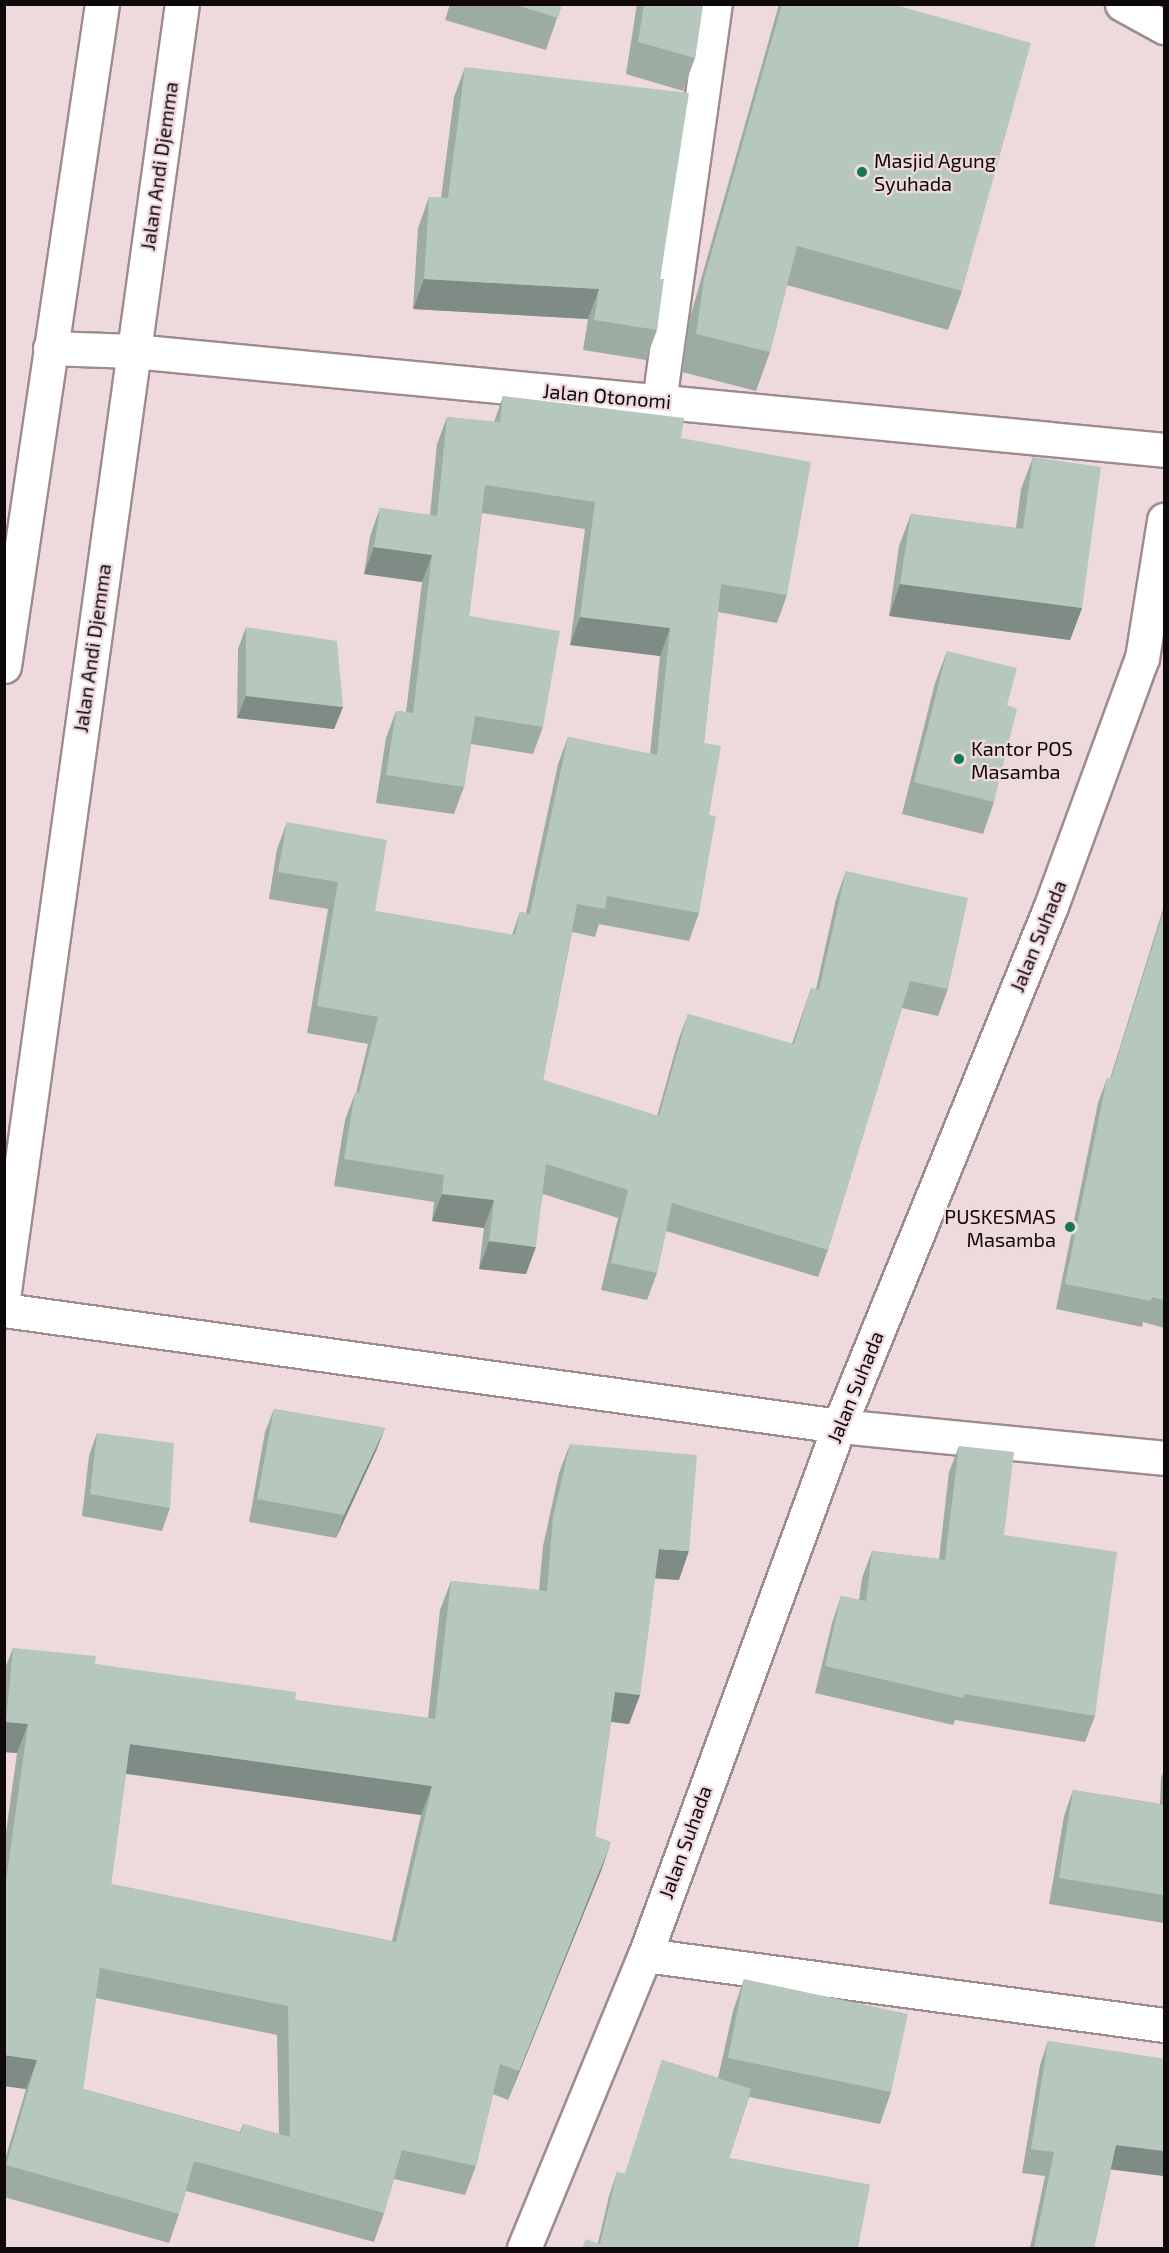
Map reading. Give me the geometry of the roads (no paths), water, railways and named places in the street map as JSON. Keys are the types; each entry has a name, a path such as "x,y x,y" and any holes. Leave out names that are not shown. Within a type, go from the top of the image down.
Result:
{"main road":[{"path":"4,666 102,4"},
{"name":"Jalan Andi Djemma","path":"4,1291 182,4"},
{"path":"659,401 715,4"},
{"path":"1122,4 1164,27"},
{"name":"Jalan Otonomi","path":"50,348 133,351 1164,450"},
{"name":"Jalan Suhada","path":"524,2248 645,1955 839,1426 1051,906 1143,658 1162,555 1164,520"},
{"path":"4,1310 839,1426 1164,1458"},
{"path":"645,1955 1164,2025"}],"place":[{"name":"Masjid Agung Syuhada","path":"862,172"},
{"name":"Kantor POS Masamba","path":"959,759"},
{"name":"PUSKESMAS Masamba","path":"1070,1227"}]}
